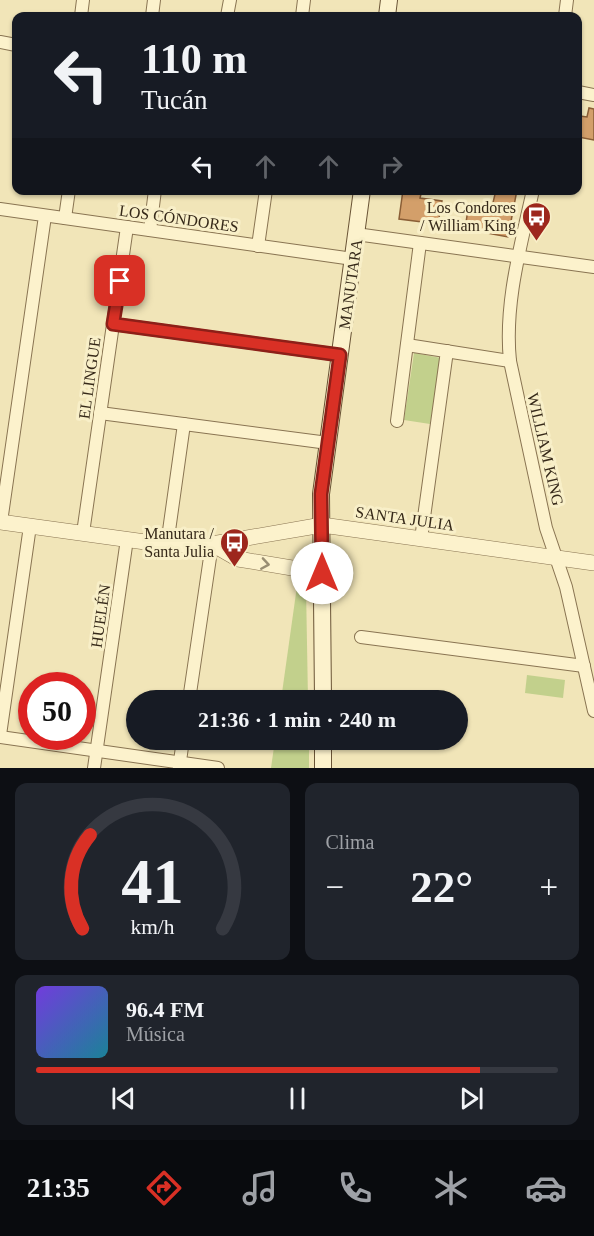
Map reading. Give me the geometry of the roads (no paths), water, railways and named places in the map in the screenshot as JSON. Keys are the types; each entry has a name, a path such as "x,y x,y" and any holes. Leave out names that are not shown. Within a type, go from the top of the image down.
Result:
{"main road":[{"name":"MANUTARA","path":"323,690 321,494 362,195"},
{"path":"323,750 323,768"}],"street":[{"path":"65,218 68,195"},
{"path":"150,230 154,195"},
{"path":"258,246 265,195"},
{"name":"WILLIAM KING","path":"532,195 519,256 509,324 510,361 546,528 566,587 594,711"},
{"name":"LOS CÓNDORES","path":"0,209 353,259"},
{"path":"1,522 45,216"},
{"name":"EL LINGUE","path":"83,533 127,227"},
{"path":"356,234 594,267"},
{"path":"397,421 420,243"},
{"path":"113,324 340,355"},
{"path":"407,345 510,361"},
{"path":"421,539 447,351"},
{"path":"100,412 328,443"},
{"path":"167,545 184,424"},
{"name":"SANTA JULIA","path":"1,522 167,545 212,544 322,525 594,563"},
{"path":"30,526 0,736 180,765 218,768"},
{"name":"HUELÉN","path":"94,768 128,539"},
{"path":"190,690 212,544 238,559 322,573"},
{"path":"0,636 14,638"},
{"path":"361,637 584,666"},
{"path":"180,765 182,750"}],"place":[{"name":"Los Condores / William King","path":"537,242"},
{"name":"Manutara / Santa Julia","path":"235,568"}]}
